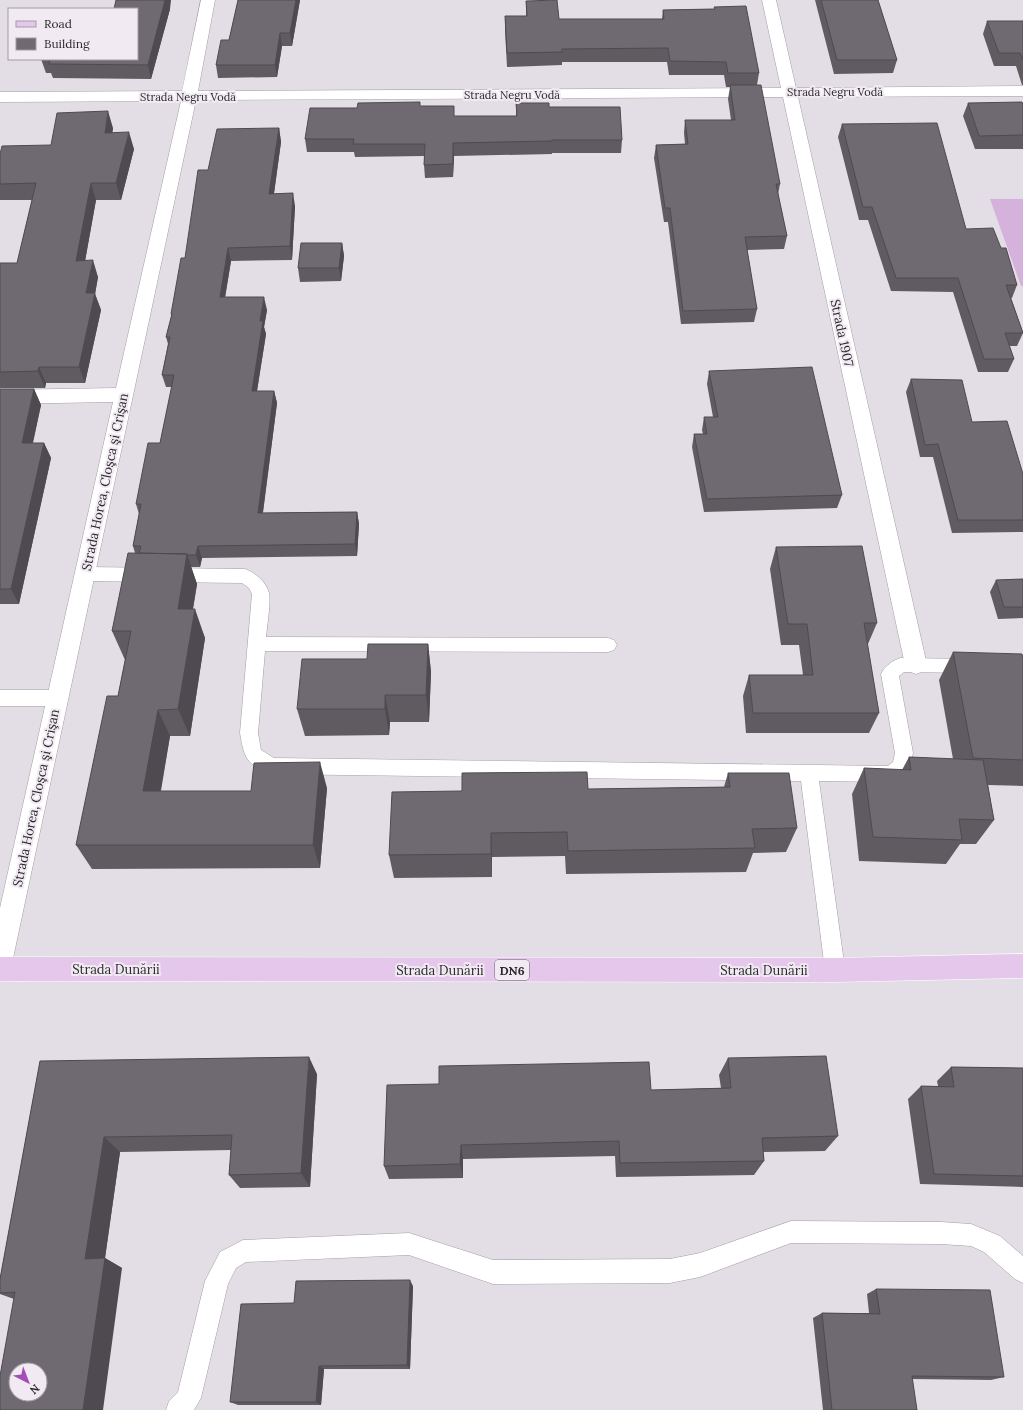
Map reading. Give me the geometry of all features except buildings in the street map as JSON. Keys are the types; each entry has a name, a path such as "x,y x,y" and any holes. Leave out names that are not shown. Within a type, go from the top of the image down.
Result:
{"main road":[{"name":"Strada Dunării","path":"0,969 835,970 1023,966"}],"street":[{"name":"Strada Horea, Cloşca şi Crişan","path":"0,963 189,97 208,0"},
{"name":"Strada 1907","path":"768,0 916,665"},
{"name":"Strada Negru Vodă","path":"0,97 1023,92"},
{"path":"0,397 124,395"}],"lane":[{"path":"84,574 245,576 255,583 261,593 249,733 253,754 271,766 892,774 901,767 904,753 890,674 900,665 989,666"},
{"path":"257,644 608,645"},
{"path":"0,698 58,698"},
{"path":"809,774 835,970"},
{"path":"178,1410 189,1398 217,1281 228,1260 243,1251 409,1244 494,1272 670,1271 700,1265 790,1232 941,1233 971,1235 992,1244 1023,1271"}],"shaded area":[{"path":"990,199 1023,199 1023,286 1021,286"}]}
